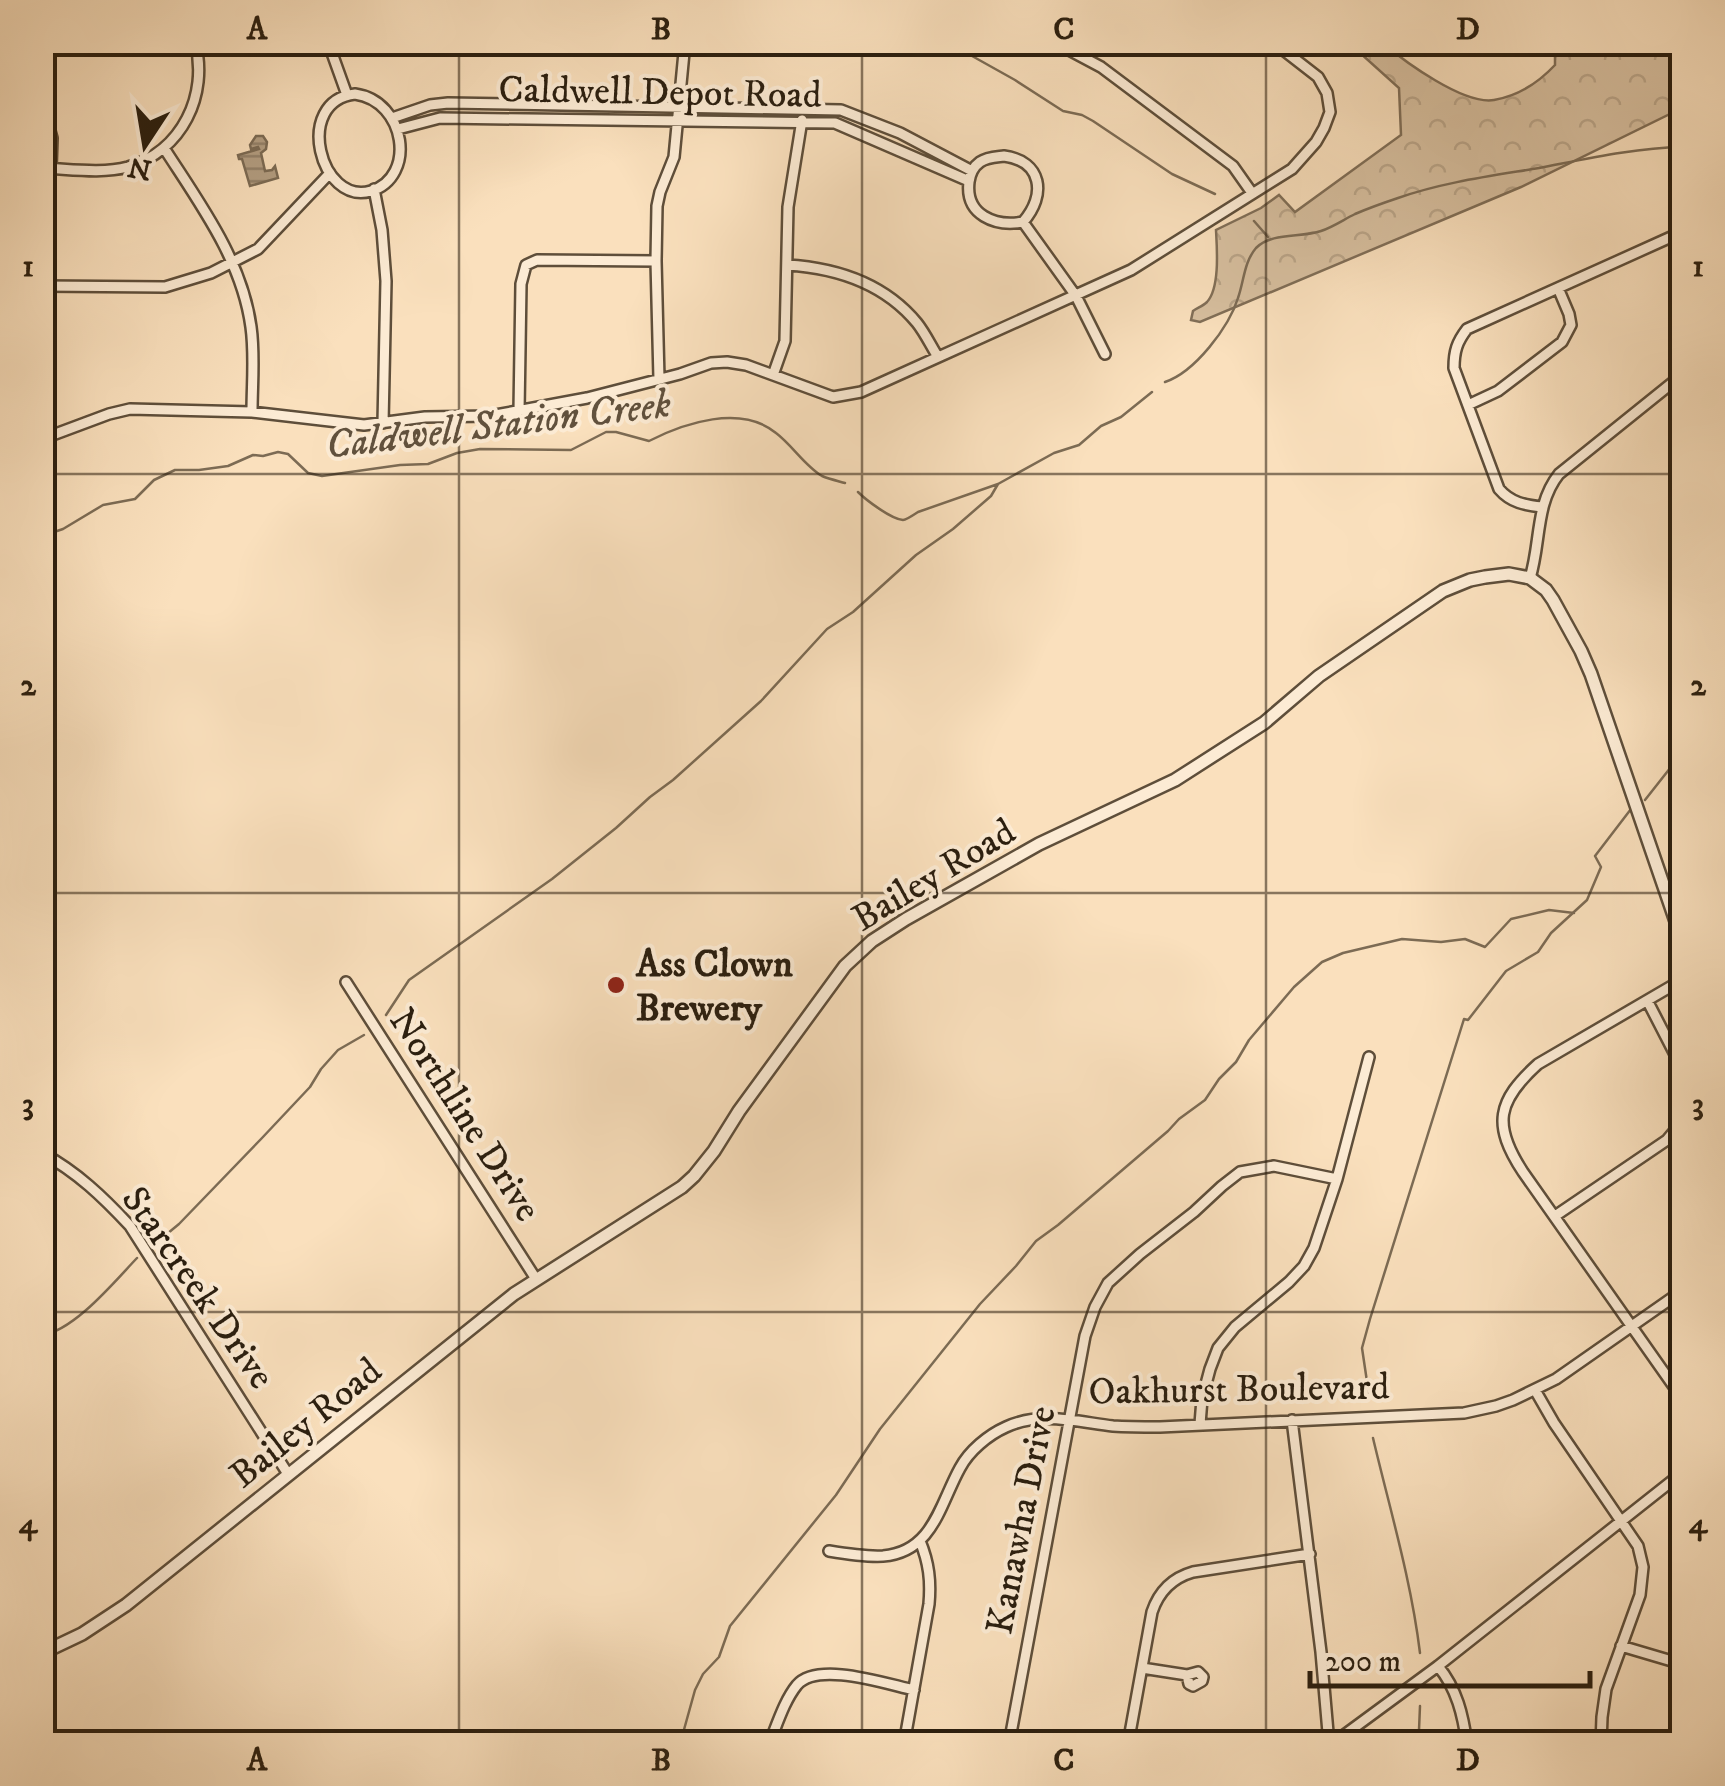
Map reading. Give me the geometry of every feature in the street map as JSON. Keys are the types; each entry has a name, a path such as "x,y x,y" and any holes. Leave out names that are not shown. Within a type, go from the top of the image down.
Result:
{"street":[{"path":"42,102 52,138 47,168 106,170 144,161 172,142 192,111 198,71 194,42"},
{"path":"328,42 347,95"},
{"path":"659,379 657,206 674,157 685,42"},
{"path":"1054,42 1102,68 1233,166 1252,193"},
{"path":"42,439 130,408 252,412 364,425 425,417 490,416 587,398 726,362 746,365 833,397 860,392 1132,270 1292,169 1316,142 1330,112 1327,93 1318,78 1273,42"},
{"path":"355,94 374,99 392,118 398,128 398,156 389,178 367,192 346,187 330,174 320,153 319,133 330,106 355,94"},
{"name":"Caldwell Depot Road","path":"392,118 430,104 448,103 841,110 900,133 971,176"},
{"path":"774,375 786,341 788,207 804,108"},
{"name":"Caldwell Depot Road","path":"398,128 440,118 836,122 971,176"},
{"path":"164,148 233,263 247,303 252,412"},
{"path":"1004,156 1028,164 1038,189 1037,202 1023,222 999,223 976,211 968,197 971,176 979,163 1004,156"},
{"path":"42,286 165,288 188,282 248,256 269,240 330,174"},
{"path":"374,190 386,281 383,422"},
{"path":"1023,222 1076,296 1104,354"},
{"path":"1542,507 1518,503 1499,489 1454,368 1459,340 1468,329 1682,235"},
{"path":"519,411 521,284 526,265 538,260 656,261"},
{"path":"787,265 831,270 874,287 918,324 938,357"},
{"path":"1468,405 1498,392 1562,342 1570,325 1558,288"},
{"path":"1682,375 1551,484 1542,507 1530,578 1552,600 1586,662 1682,939"},
{"name":"Bailey Road","path":"42,1654 105,1621 536,1279 682,1187 694,1176 845,966 886,931 1039,844 1185,775 1264,724 1320,676 1443,591 1485,577 1510,574 1530,578"},
{"path":"1682,980 1538,1064 1518,1082 1508,1098 1504,1120 1506,1143 1523,1172 1682,1398"},
{"name":"Northline Drive","path":"346,982 536,1279"},
{"path":"1648,1002 1682,1068"},
{"path":"1200,1424 1202,1399 1218,1348 1304,1266 1321,1232 1368,1057"},
{"path":"1555,1216 1666,1140 1682,1122"},
{"name":"Starcreek Drive","path":"42,1153 82,1178 130,1226 288,1474"},
{"name":"Kanawha Drive","path":"1009,1744 1085,1336 1108,1283 1240,1172 1274,1166 1336,1179"},
{"name":"Oakhurst Boulevard","path":"920,1541 934,1526 961,1464 980,1444 1008,1426 1038,1419 1160,1427 1464,1413 1496,1406 1535,1390 1682,1292"},
{"path":"1535,1390 1638,1546 1643,1567 1640,1594 1606,1688 1602,1744"},
{"path":"1292,1420 1331,1744 1438,1666 1682,1473"},
{"path":"829,1552 884,1556 912,1548 920,1541 926,1554 931,1582 904,1744"},
{"path":"1128,1744 1156,1602 1165,1589 1177,1578 1193,1572 1310,1554"},
{"path":"1621,1646 1682,1664"},
{"path":"1438,1666 1461,1708 1467,1744"},
{"path":"1142,1668 1188,1676"},
{"path":"769,1744 792,1692 805,1678 832,1674 914,1690"}],"green space":[{"path":"1349,43 1383,43 1451,89 1494,100 1520,92 1549,71 1555,65 1555,43 1682,43 1682,108 1521,187 1200,322 1191,320 1193,311 1207,302 1214,288 1216,230 1279,195 1295,212 1401,135 1399,88"}],"shaded area":[{"path":"256,136 263,136 267,142 261,153 265,171 275,166 278,178 250,186 238,155 259,149 251,149 250,145"}],"waterway":[{"path":"947,42 1063,111 1093,121 1172,174 1215,194"},
{"name":"Caldwell Station Creek","path":"1165,382 1188,369 1219,335 1234,310 1252,253 1263,243 1321,231 1415,192 1610,154 1682,147"},
{"path":"1254,221 1268,237"},
{"name":"Caldwell Station Creek","path":"858,492 886,513 904,520 998,484 1054,453 1079,445 1152,392"},
{"name":"Caldwell Station Creek","path":"42,536 63,529 103,505 135,499 154,480 175,470 228,466 253,455 288,454 308,473 322,476 428,464 480,449 571,450 606,432 649,441 712,419 746,419 762,424 816,472 845,483"},
{"path":"386,1015 409,980 552,879 616,828 761,701 827,629 953,529 991,496 998,484"},
{"path":"1645,800 1682,753"},
{"path":"1369,1395 1362,1348 1464,1019 1468,1020 1506,971 1538,952 1551,933 1587,900 1601,867 1595,856 1631,809"},
{"path":"680,1744 695,1690 719,1657 730,1626 836,1495 880,1429 980,1304 1036,1241 1205,1100 1294,987 1322,962 1343,953 1402,939 1465,939 1485,947 1511,919 1549,910 1574,913"},
{"path":"156,1243 262,1138 338,1050 364,1035"},
{"path":"42,1335 80,1315 137,1258"},
{"path":"1373,1438 1406,1571 1420,1653"},
{"path":"1414,1744 1420,1706"}],"place":[{"name":"Ass Clown Brewery","path":"616,985"}]}
